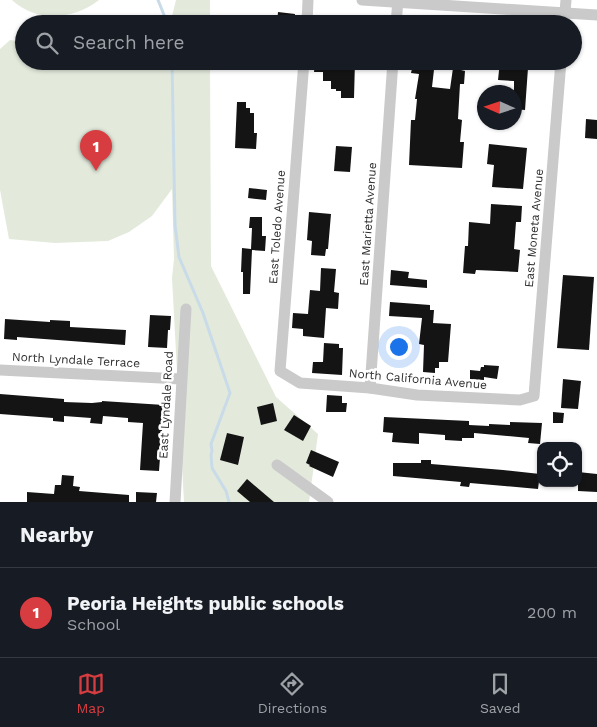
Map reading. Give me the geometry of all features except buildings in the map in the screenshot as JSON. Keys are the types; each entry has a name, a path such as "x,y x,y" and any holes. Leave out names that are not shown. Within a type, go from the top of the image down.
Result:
{"street":[{"path":"307,15 308,0"},
{"path":"362,0 398,1 528,15"},
{"path":"565,15 566,0"},
{"path":"397,15 398,1"},
{"path":"582,17 597,15"},
{"name":"East Toledo Avenue","path":"300,383 280,371 303,70"},
{"name":"East Marietta Avenue","path":"370,388 392,70"},
{"name":"East Moneta Avenue","path":"534,396 560,70"},
{"name":"East Lyndale Road","path":"175,502 186,310"},
{"name":"North Lyndale Terrace","path":"0,370 181,379"},
{"name":"North California Avenue","path":"300,383 370,388 417,395 520,400 534,396"},
{"path":"277,464 328,502"}],"shaded area":[{"path":"12,0 99,0 89,7 67,15 32,13"},
{"path":"176,0 210,0 210,15 172,15"},
{"path":"10,40 15,41 15,70 210,70 211,266 276,397 318,434 309,502 184,502 172,278 174,259 172,189 152,216 129,232 108,241 55,243 9,239 0,190 0,49"}],"waterway":[{"path":"158,0 164,15"},
{"path":"172,70 175,225 179,257 203,313 230,393 211,444 212,468 226,491 229,502"}],"place":[{"name":"Peoria Heights public schools","path":"96,171"}]}
